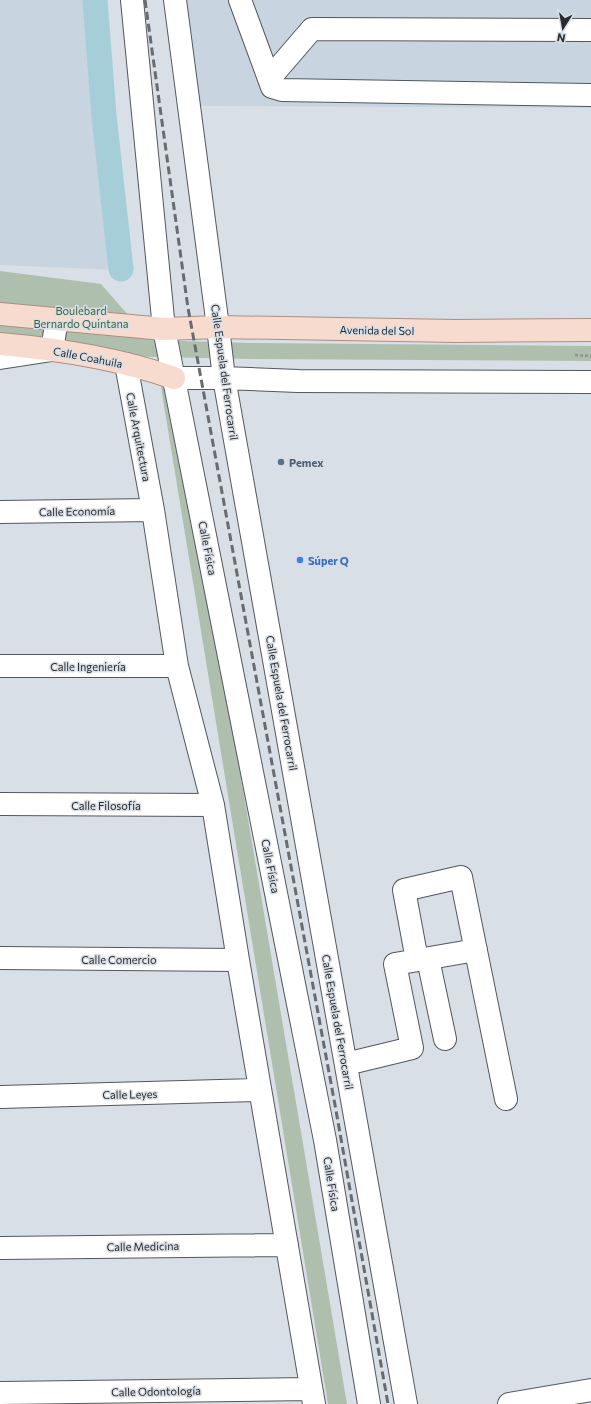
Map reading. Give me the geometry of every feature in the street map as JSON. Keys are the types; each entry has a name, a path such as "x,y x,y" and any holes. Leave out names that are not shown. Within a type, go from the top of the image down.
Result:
{"main road":[{"path":"0,314 164,329"},
{"name":"Avenida del Sol","path":"164,329 218,327 456,331 591,330"},
{"name":"Calle Coahuila","path":"0,344 52,350 126,364 174,378"}],"street":[{"path":"132,0 164,329"},
{"name":"Calle Espuela del Ferrocarril","path":"175,0 224,378 406,1404"},
{"path":"240,0 272,86 282,90 591,95"},
{"path":"269,79 312,29 591,30"},
{"path":"0,358 52,350 57,319"},
{"name":"Calle Física","path":"164,329 325,1140 369,1404"},
{"name":"Calle Arquitectura","path":"126,364 153,510"},
{"path":"174,378 224,378 298,381 591,382"},
{"path":"153,510 177,666 213,805 238,960 313,1396"},
{"name":"Calle Economía","path":"0,512 153,510"},
{"name":"Calle Ingeniería","path":"0,666 177,666"},
{"name":"Calle Filosofía","path":"0,804 213,805"},
{"path":"445,1039 422,960 404,890 461,876 506,1099"},
{"path":"346,1064 412,1048 395,964 476,950"},
{"name":"Calle Comercio","path":"0,958 238,960"},
{"name":"Calle Leyes","path":"0,1097 260,1090"},
{"name":"Calle Medicina","path":"0,1248 287,1245"},
{"path":"509,1404 591,1390"},
{"name":"Calle Odontología","path":"0,1393 313,1396"}],"shaded area":[{"path":"0,0 98,0 118,270 0,265"},
{"path":"182,0 591,0 591,108 197,106"}],"green space":[{"name":"Boulebard Bernardo Quintana","path":"0,271 101,284 150,340 249,343 591,346 591,361 254,359 101,355 0,339"},
{"path":"156,357 167,393 179,411 347,1404 328,1404"}],"waterway":[{"path":"95,0 104,116 121,269"}],"railway":[{"path":"145,0 188,308 335,1105 388,1404"}],"place":[{"name":"Pemex","path":"281,462"},
{"name":"Súper Q","path":"300,560"}]}
